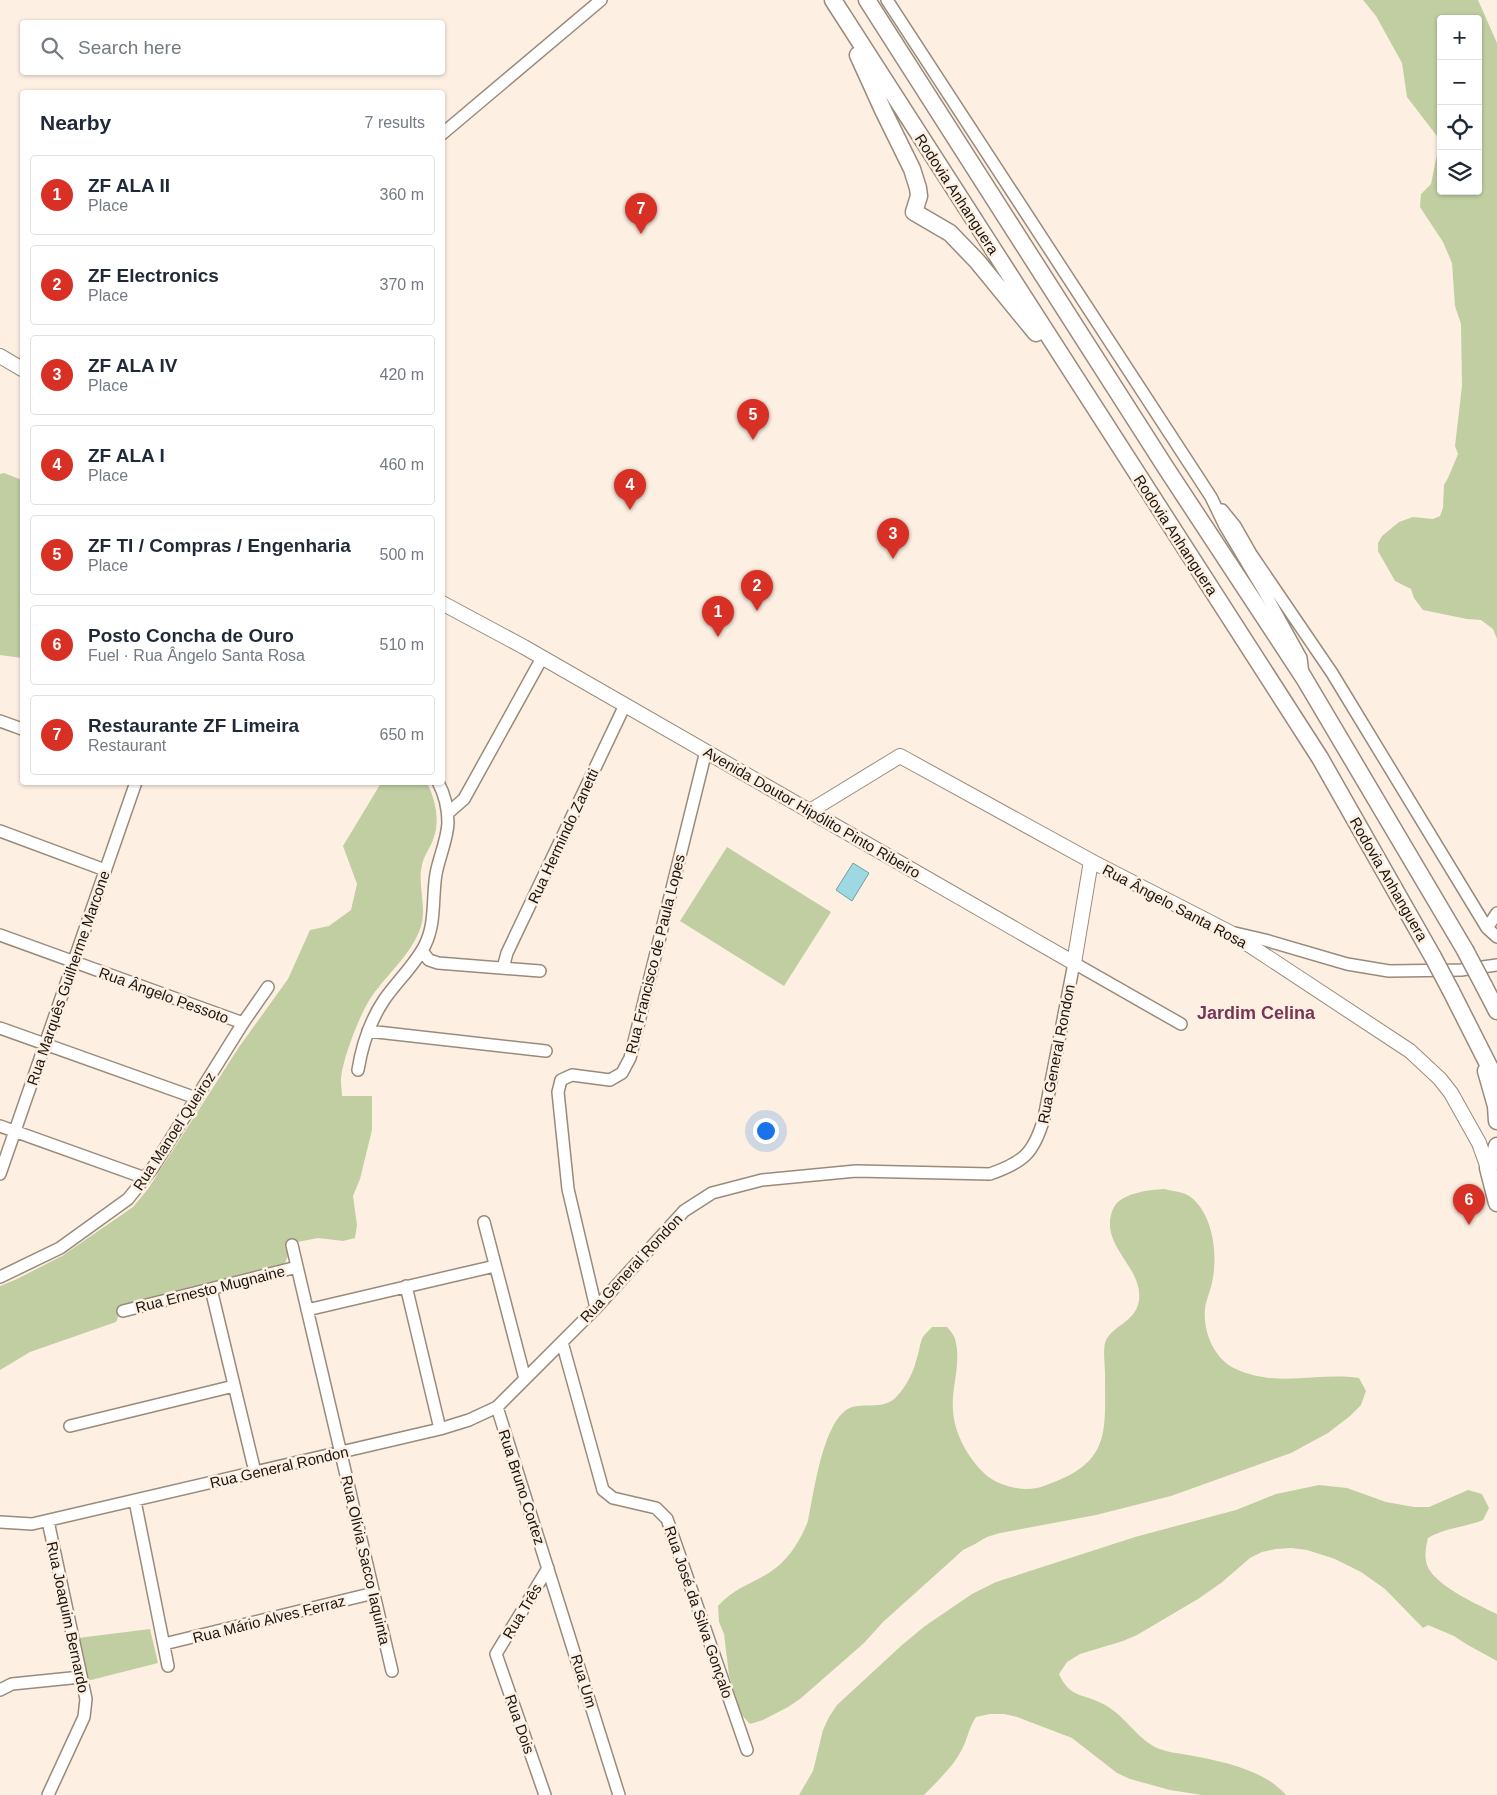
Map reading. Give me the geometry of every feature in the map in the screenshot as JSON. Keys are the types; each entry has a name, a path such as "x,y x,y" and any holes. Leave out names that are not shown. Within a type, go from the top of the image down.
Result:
{"highway":[{"name":"Rodovia Anhanguera","path":"866,0 1160,460 1304,678 1465,950 1497,1012"},
{"name":"Rodovia Anhanguera","path":"834,2 1320,758 1433,957 1497,1082"},
{"path":"834,2 912,169 918,188 914,212 950,233 970,254 1086,395"},
{"path":"1479,1044 1496,1106 1497,1121"},
{"path":"1497,1146 1488,1168 1497,1203"}],"main road":[{"path":"0,356 20,368"},
{"name":"Avenida Doutor Hipólito Pinto Ribeiro","path":"445,604 706,751 1074,963"},
{"name":"Rua Ângelo Santa Rosa","path":"810,811 900,756 1091,861 1231,932 1410,1051 1430,1068 1451,1093 1479,1143 1488,1168"},
{"name":"Rua General Rondon","path":"1074,963 1091,861"}],"street":[{"path":"445,131 601,0"},
{"path":"877,0 883,11 890,36"},
{"path":"887,0 1211,497 1235,526 1251,554 1332,673 1487,928 1497,937"},
{"path":"1211,497 1225,526 1301,658 1304,678"},
{"path":"448,813 464,799 542,658"},
{"name":"Rua Hermindo Zanetti","path":"503,968 511,944 625,705"},
{"path":"0,721 20,728"},
{"name":"Rua Francisco de Paula Lopes","path":"596,1308 568,1189 558,1092 561,1080 572,1076 610,1080 622,1073 630,1058 706,751"},
{"name":"Rua Marquês Guilherme Marcone","path":"0,1174 135,785"},
{"path":"358,1070 368,1031 384,999 422,951 429,937 433,922 434,883 447,832 448,813 439,785"},
{"path":"0,831 105,870"},
{"path":"1487,928 1497,913"},
{"path":"1231,932 1347,964 1389,971 1461,970 1497,965"},
{"name":"Rua Ângelo Pessoto","path":"0,935 243,1023"},
{"path":"422,951 429,960 438,963 540,971"},
{"name":"Rua General Rondon","path":"0,1522 32,1524 135,1501 440,1429 468,1420 497,1407 596,1308 684,1210 712,1193 762,1180 856,1171 990,1174 1008,1168 1026,1157 1038,1139 1044,1118 1074,963"},
{"name":"Avenida Doutor Hipólito Pinto Ribeiro","path":"1074,963 1181,1024"},
{"name":"Rua Manoel Queiroz","path":"0,1276 60,1248 128,1199 145,1178 243,1023 268,987"},
{"path":"0,1028 196,1098"},
{"path":"368,1031 546,1051"},
{"path":"0,1126 145,1178"},
{"path":"484,1222 525,1379"},
{"name":"Rua Olívia Sacco Iaquinta","path":"292,1245 392,1671"},
{"path":"307,1310 495,1266"},
{"name":"Rua Ernesto Mugnaine","path":"123,1312 297,1267"},
{"path":"406,1286 440,1429"},
{"path":"211,1289 256,1472"},
{"name":"Rua José da Silva Gonçalo","path":"562,1342 603,1490 613,1498 656,1508 667,1519 747,1750"},
{"path":"70,1426 234,1386"},
{"name":"Rua Bruno Cortez","path":"497,1407 548,1568"},
{"path":"135,1501 168,1666"},
{"name":"Rua Joaquim Bernardo","path":"48,1521 86,1700 84,1717 48,1795"},
{"name":"Rua Três","path":"496,1654 548,1568"},
{"name":"Rua Um","path":"548,1568 619,1795"},
{"name":"Rua Mário Alves Ferraz","path":"164,1644 374,1593"},
{"name":"Rua Dois","path":"496,1654 545,1795"},
{"path":"0,1690 12,1684 81,1677"}],"green space":[{"path":"1363,0 1478,0 1497,43 1497,639 1493,629 1481,620 1423,610 1414,598 1411,589 1395,581 1378,551 1378,543 1382,536 1399,522 1413,517 1433,519 1440,516 1443,508 1444,485 1458,454 1455,446 1462,386 1461,324 1455,306 1452,263 1443,242 1420,207 1421,194 1431,184 1437,155 1437,195 1482,195 1482,15 1437,15 1437,136 1407,97 1402,63 1376,16"},
{"path":"4,473 20,479 20,658 0,655 0,474"},
{"path":"380,785 428,785 434,802 437,824 434,837 422,865 423,914 420,929 411,948 368,1003 352,1037 342,1073 342,1096 372,1096 372,1130 360,1179 353,1196 357,1225 355,1238 343,1241 318,1238 287,1244 289,1253 285,1263 277,1267 123,1306 116,1322 30,1352 0,1370 0,1286 62,1256 133,1207 148,1189 239,1047 288,979 310,930 329,926 351,910 357,884 343,846"},
{"path":"727,847 831,912 784,986 680,921"},
{"path":"1164,1189 1182,1193 1192,1198 1199,1206 1210,1226 1214,1249 1214,1272 1205,1318 1208,1335 1216,1352 1222,1359 1236,1369 1251,1375 1267,1378 1359,1378 1366,1391 1361,1405 1328,1433 1291,1453 1171,1496 1096,1515 987,1537 963,1550 883,1622 864,1643 800,1699 763,1720 750,1724 741,1714 729,1675 724,1634 719,1622 718,1606 732,1593 777,1567 796,1546 808,1521 821,1457 834,1425 842,1414 852,1407 878,1405 893,1400 904,1388 910,1377 924,1336 932,1327 947,1327 954,1336 957,1348 953,1401 954,1419 967,1453 978,1467 997,1482 1021,1489 1029,1489 1044,1486 1066,1477 1082,1467 1093,1457 1100,1444 1103,1430 1105,1414 1105,1343 1112,1332 1133,1314 1139,1300 1135,1276 1111,1234 1110,1222 1113,1209 1122,1199 1135,1193"},
{"path":"1319,1485 1347,1488 1386,1502 1414,1507 1429,1507 1468,1490 1482,1494 1489,1508 1483,1520 1428,1538 1426,1558 1427,1565 1438,1580 1468,1600 1497,1614 1497,1661 1454,1636 1428,1625 1423,1628 1385,1589 1361,1572 1335,1559 1307,1550 1276,1549 1262,1552 1250,1558 1221,1583 1198,1599 1137,1635 1080,1654 1067,1662 1059,1674 1063,1682 1073,1692 1112,1709 1141,1737 1155,1747 1214,1760 1254,1772 1277,1786 1286,1795 1202,1795 1170,1790 1130,1779 1117,1773 1072,1738 1017,1717 1004,1714 990,1714 976,1717 957,1758 944,1775 924,1795 799,1795 813,1771 823,1730 837,1705 925,1626 972,1594 996,1582 1135,1537 1236,1510 1276,1494"},
{"path":"150,1629 158,1663 87,1681 78,1638"}],"water":[{"path":"853,863 869,873 852,901 836,890"}],"place":[{"name":"Restaurante ZF Limeira","path":"641,234"},
{"name":"ZF TI / Compras / Engenharia","path":"753,440"},
{"name":"ZF ALA I","path":"630,510"},
{"name":"ZF ALA IV","path":"893,559"},
{"name":"ZF Electronics","path":"757,611"},
{"name":"ZF ALA II","path":"718,637"},
{"name":"Posto Concha de Ouro","path":"1469,1225"}],"district":[{"name":"Jardim Celina","path":"1256,1013"}]}
